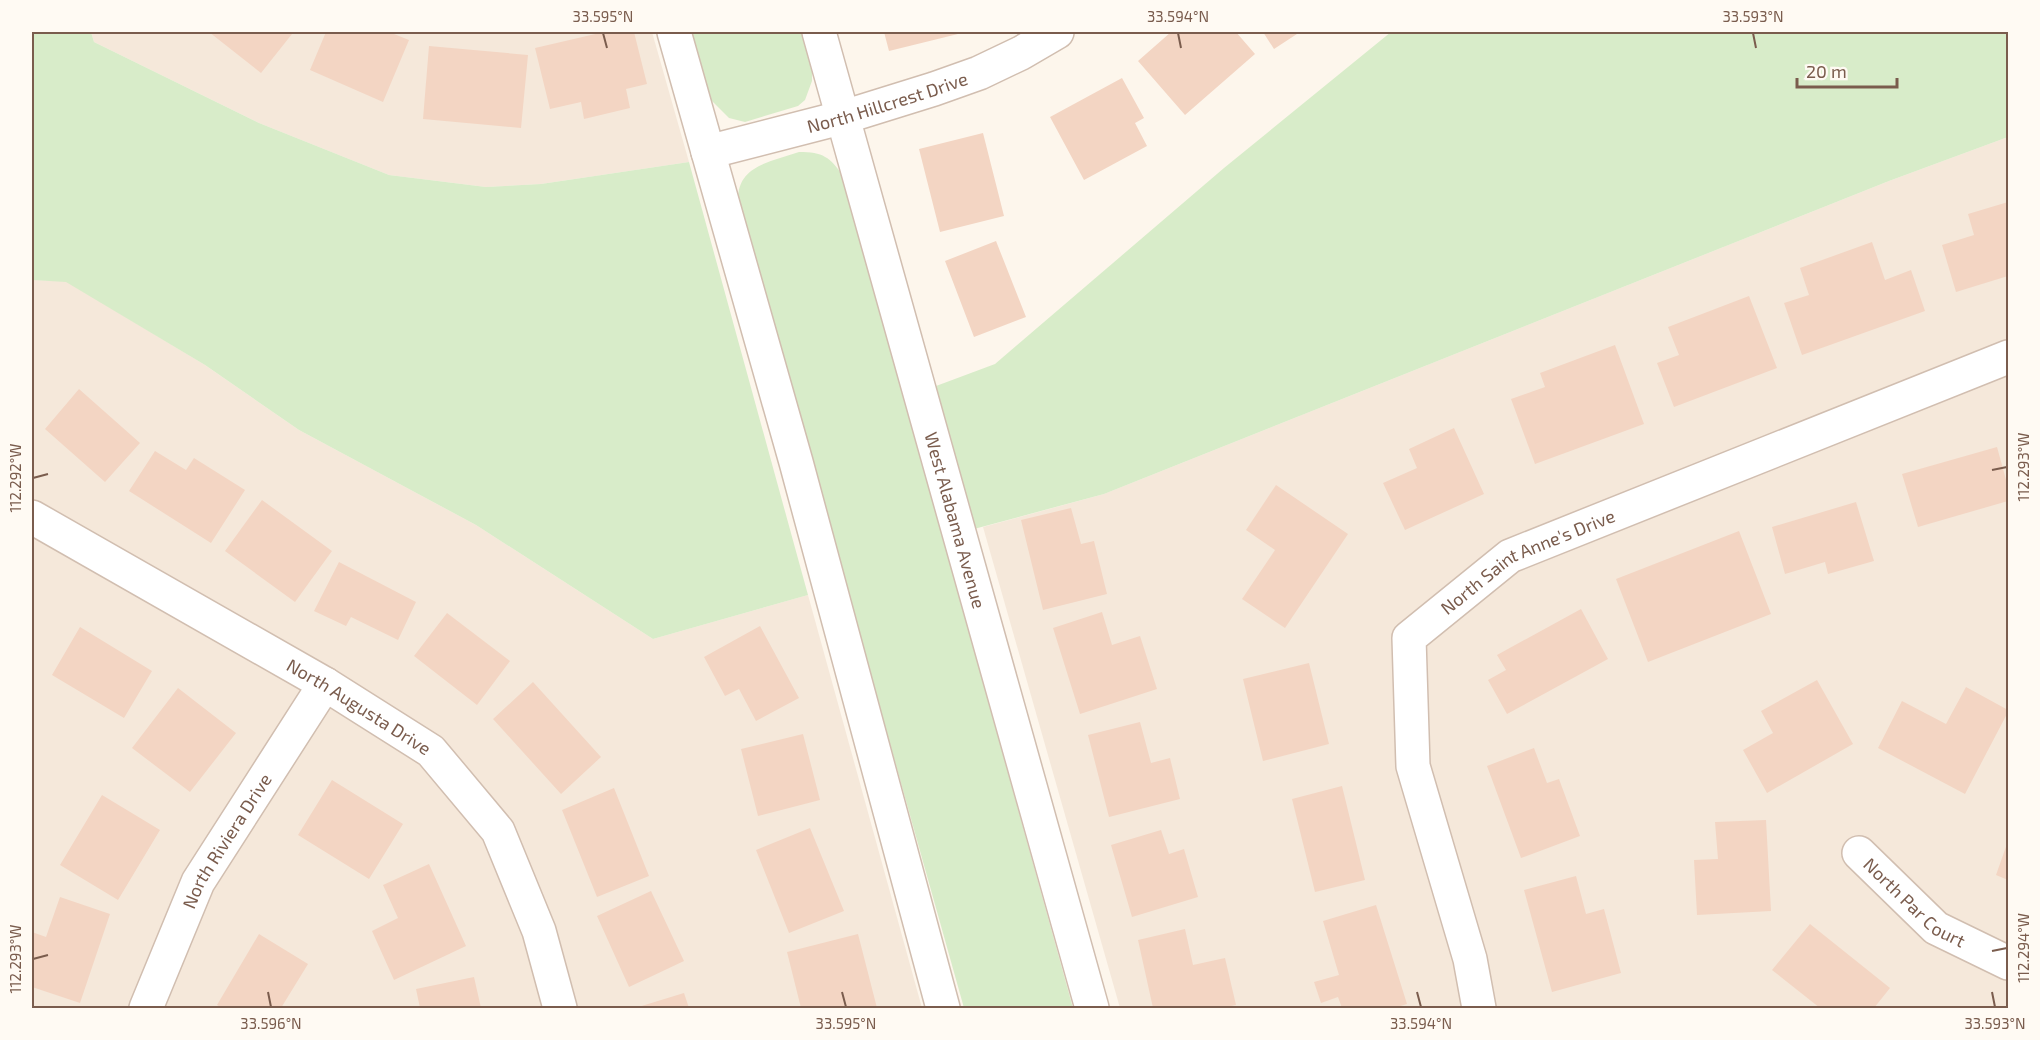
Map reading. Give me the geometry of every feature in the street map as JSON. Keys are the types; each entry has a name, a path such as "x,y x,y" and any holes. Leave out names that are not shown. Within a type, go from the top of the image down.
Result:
{"street":[{"path":"674,32 796,462 943,1008"},
{"name":"West Alabama Avenue","path":"819,32 1092,1008"},
{"name":"North Hillcrest Drive","path":"708,152 844,117 934,89 978,73 1021,53 1057,32"},
{"name":"North Saint Anne's Drive","path":"1479,1008 1470,959 1413,766 1408,638 1510,556 2008,357"},
{"name":"North Augusta Drive","path":"32,517 325,684 431,751 498,831 538,931 560,1008"},
{"name":"North Riviera Drive","path":"146,1008 198,882 325,684"},
{"name":"North Par Court","path":"1859,853 1936,928 2008,963"}],"shaded area":[{"path":"91,32 652,32 689,162 541,184 486,187 389,175 259,123 94,42"},
{"path":"2008,137 2008,1008 1120,1008 983,527 1104,494 1889,181"},
{"path":"32,280 66,281 205,365 299,430 476,525 653,639 808,595 922,1008 32,1008"}],"green space":[{"path":"32,32 91,32 94,42 259,123 389,175 486,187 541,184 689,162 808,595 653,639 476,525 299,430 205,365 66,282 32,280"},
{"path":"692,32 801,32 812,72 812,81 805,100 798,106 745,122 729,118 710,99"},
{"path":"1391,32 2008,32 2008,137 1889,181 1104,494 959,533 920,392 995,364 1224,168"},
{"path":"799,152 814,153 825,157 843,176 1073,1008 964,1008 738,201 739,189 749,172 767,162"}],"building":[{"path":"209,32 289,32 292,34 261,73"},
{"path":"326,32 389,32 409,40 383,102 310,70"},
{"path":"604,32 634,32 647,84 626,89 630,108 584,119 581,102 550,109 535,48"},
{"path":"884,32 957,32 958,34 889,51"},
{"path":"1171,32 1236,32 1255,54 1185,115 1138,61"},
{"path":"1263,32 1300,32 1274,49"},
{"path":"429,46 528,55 521,128 423,119"},
{"path":"1122,78 1144,118 1135,123 1147,146 1084,180 1050,117"},
{"path":"983,133 1004,216 940,232 919,149"},
{"path":"2008,202 2008,276 1956,292 1942,245 1974,235 1968,214"},
{"path":"996,241 1026,317 974,337 945,261"},
{"path":"1872,242 1885,280 1911,270 1925,311 1802,355 1784,303 1809,295 1800,268"},
{"path":"1749,296 1777,368 1674,407 1657,363 1679,355 1668,327"},
{"path":"1615,345 1644,424 1535,464 1511,399 1545,387 1540,373"},
{"path":"79,389 140,443 105,482 45,429"},
{"path":"1454,428 1484,494 1405,530 1383,483 1417,468 1409,449"},
{"path":"1997,447 2008,487 2008,501 1918,527 1902,474"},
{"path":"155,451 186,470 194,458 245,490 211,543 129,491"},
{"path":"1276,485 1348,534 1285,628 1242,599 1275,550 1246,530"},
{"path":"262,500 332,551 295,602 225,551"},
{"path":"1856,502 1874,561 1828,574 1825,562 1785,574 1772,527"},
{"path":"1071,508 1081,544 1094,541 1107,594 1043,610 1021,520"},
{"path":"1739,531 1771,614 1648,662 1616,579"},
{"path":"339,562 416,602 398,640 351,617 346,626 314,611"},
{"path":"1581,609 1608,659 1507,714 1488,680 1506,670 1497,655"},
{"path":"1102,612 1112,645 1140,636 1157,689 1080,714 1053,628"},
{"path":"447,613 510,661 477,705 414,656"},
{"path":"760,626 799,698 756,721 739,689 725,696 704,657"},
{"path":"80,627 152,671 124,718 52,675"},
{"path":"1309,663 1329,744 1263,761 1243,679"},
{"path":"1817,680 1853,744 1767,793 1743,750 1773,733 1761,711"},
{"path":"533,682 601,757 561,794 493,719"},
{"path":"1966,687 2008,712 1965,794 1878,748 1902,701 1946,724"},
{"path":"178,688 236,733 190,792 132,748"},
{"path":"1140,722 1151,763 1170,758 1180,799 1109,817 1088,735"},
{"path":"803,734 820,800 758,816 741,749"},
{"path":"1534,748 1547,783 1559,779 1580,836 1521,858 1487,766"},
{"path":"332,780 403,824 369,879 298,835"},
{"path":"1342,786 1365,880 1315,892 1292,799"},
{"path":"614,788 649,876 597,897 562,810"},
{"path":"102,795 160,830 118,900 60,865"},
{"path":"1766,820 1771,911 1697,915 1694,860 1718,859 1715,822"},
{"path":"810,828 844,911 789,933 756,850"},
{"path":"1161,830 1169,854 1184,849 1198,897 1132,917 1111,845"},
{"path":"2008,841 2008,880 1996,875"},
{"path":"429,864 466,946 394,980 372,931 398,918 383,885"},
{"path":"1576,876 1586,914 1604,909 1621,973 1552,992 1524,890"},
{"path":"651,891 684,961 629,987 597,916"},
{"path":"60,897 110,914 80,1003 32,987 32,932 46,937"},
{"path":"1376,905 1407,1004 1394,1008 1342,1008 1338,997 1321,1003 1314,982 1339,975 1323,921"},
{"path":"1810,924 1890,988 1874,1008 1820,1008 1772,970"},
{"path":"1185,929 1193,965 1225,958 1236,1005 1221,1008 1153,1008 1138,940"},
{"path":"259,934 308,964 281,1008 222,1008 217,1005"},
{"path":"858,934 877,1008 801,1008 787,952"},
{"path":"474,977 481,1008 420,1008 416,989"},
{"path":"684,993 689,1008 635,1008"}]}
